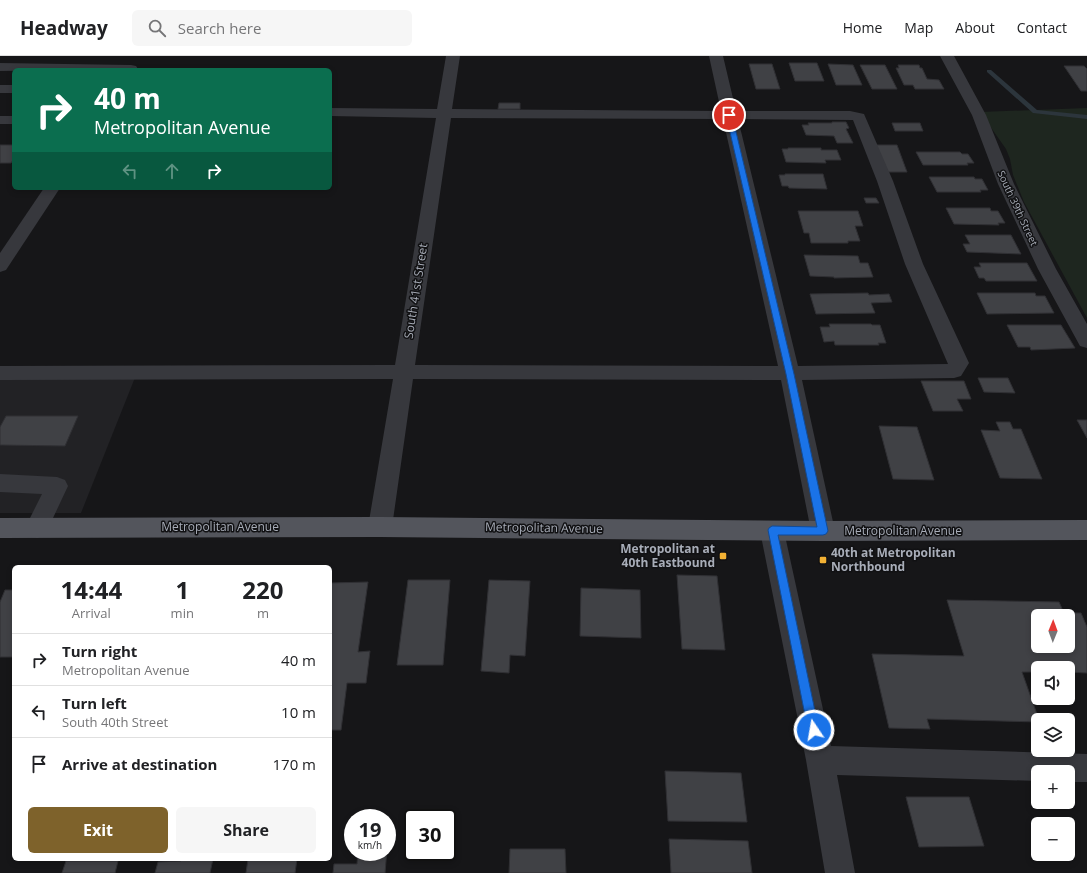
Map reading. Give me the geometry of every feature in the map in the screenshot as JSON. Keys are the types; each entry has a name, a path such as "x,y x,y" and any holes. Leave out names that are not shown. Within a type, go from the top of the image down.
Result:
{"main road":[{"name":"Metropolitan Avenue","path":"0,528 380,527 823,531 1087,530"}],"street":[{"path":"86,68 94,56"},
{"path":"131,68 140,56"},
{"name":"South 41st Street","path":"380,527 453,56"},
{"path":"716,56 790,374 823,531"},
{"name":"South 39th Street","path":"946,56 979,115 1006,184 1047,269 1087,341"},
{"path":"0,67 42,68"},
{"path":"0,89 12,89"},
{"path":"0,373 403,372 790,374 954,371 959,363 914,264 885,181 859,117 850,115 332,112"},
{"path":"0,120 12,120"},
{"path":"0,266 51,190"},
{"path":"0,483 57,486 37,528"},
{"path":"772,530 820,760 840,873"},
{"path":"820,760 1087,768"}],"shaded area":[{"path":"1087,108 1087,318 1024,202 1013,175 1010,159 1006,149 980,112"},
{"path":"0,369 138,370 81,513 0,513"}],"building":[{"path":"789,63 817,63 824,81 795,81"},
{"path":"749,64 772,64 780,89 756,89"},
{"path":"828,64 853,65 862,85 836,85"},
{"path":"860,65 885,65 897,89 872,89"},
{"path":"898,65 919,65 927,79 939,80 944,89 915,89 913,85 904,85 896,68 899,68"},
{"path":"1064,66 1084,66 1087,69 1087,91 1081,91"},
{"path":"499,103 520,103 520,109 498,109"},
{"path":"846,122 849,128 846,129 853,143 837,143 834,136 806,135 802,125 809,125 808,123"},
{"path":"892,123 920,123 923,131 895,131"},
{"path":"0,145 12,145 12,162 11,163 0,163"},
{"path":"876,145 897,145 907,172 887,172"},
{"path":"821,148 821,150 837,150 841,160 825,160 826,163 786,162 782,149"},
{"path":"916,152 960,152 962,154 968,154 974,163 967,163 968,165 923,165"},
{"path":"823,174 827,189 789,188 788,186 782,186 779,175"},
{"path":"929,177 974,177 975,179 982,179 988,190 980,190 981,192 937,192"},
{"path":"864,198 876,198 879,203 866,203"},
{"path":"946,208 990,208 991,211 998,211 1005,223 998,223 999,225 954,224"},
{"path":"798,211 858,211 863,226 855,226 860,241 848,241 848,243 811,243 809,233 804,233"},
{"path":"965,235 1011,235 1021,254 967,252 963,244 970,244"},
{"path":"804,255 858,256 860,263 868,263 873,277 834,278 810,276"},
{"path":"979,263 1027,263 1037,281 986,281 984,278 979,278 974,267 981,267"},
{"path":"868,293 869,295 889,294 892,302 871,303 875,313 816,314 810,294"},
{"path":"977,293 1035,293 1036,296 1045,296 1054,313 987,314"},
{"path":"829,324 880,325 886,343 878,343 879,345 835,345 834,341 824,342 820,327 830,327"},
{"path":"1007,325 1061,325 1075,348 1031,350 1030,347 1018,347"},
{"path":"978,378 1008,378 1015,393 984,392"},
{"path":"921,381 964,381 971,399 957,399 963,411 933,411"},
{"path":"6,416 78,416 65,446 0,445 0,427"},
{"path":"1077,420 1087,420 1087,438"},
{"path":"996,422 1010,422 1013,429 1021,429 1042,479 1000,478 981,430 1000,431"},
{"path":"879,426 917,427 934,480 893,479"},
{"path":"677,575 717,576 725,650 682,649"},
{"path":"408,580 450,580 443,665 397,665"},
{"path":"489,580 530,581 525,656 510,655 509,673 481,671"},
{"path":"368,582 358,652 370,651 366,683 347,683 341,730 332,730 332,583"},
{"path":"581,588 640,590 641,638 580,636"},
{"path":"5,590 12,590 12,657 0,657 0,602"},
{"path":"947,600 1059,602 1062,609 1031,609 1031,653 1075,653 1075,613 1081,613 1087,627 1087,673 1075,672 1075,661 1031,661 1031,672 1022,672 1031,697 1031,705 1034,705 1037,713 1031,713 1031,722 927,719 930,729 889,728 872,654 964,656"},
{"path":"665,771 741,773 747,822 668,821"},
{"path":"906,797 969,797 984,846 919,847"},
{"path":"669,839 748,841 752,873 671,873"},
{"path":"510,849 565,849 566,873 509,873"},
{"path":"66,861 118,861 115,873 62,873"},
{"path":"213,861 210,873 155,873 158,862"},
{"path":"248,861 297,861 295,873 246,873"},
{"path":"357,861 386,861 385,873 333,873 334,864 357,864"}],"waterway":[{"path":"989,71 1035,112 1087,117"}],"place":[{"name":"Metropolitan at 40th Eastbound","path":"723,556"},
{"name":"40th at Metropolitan Northbound","path":"823,560"}],"route":[{"path":"729,115 790,374 823,531 772,530 814,730"}]}
